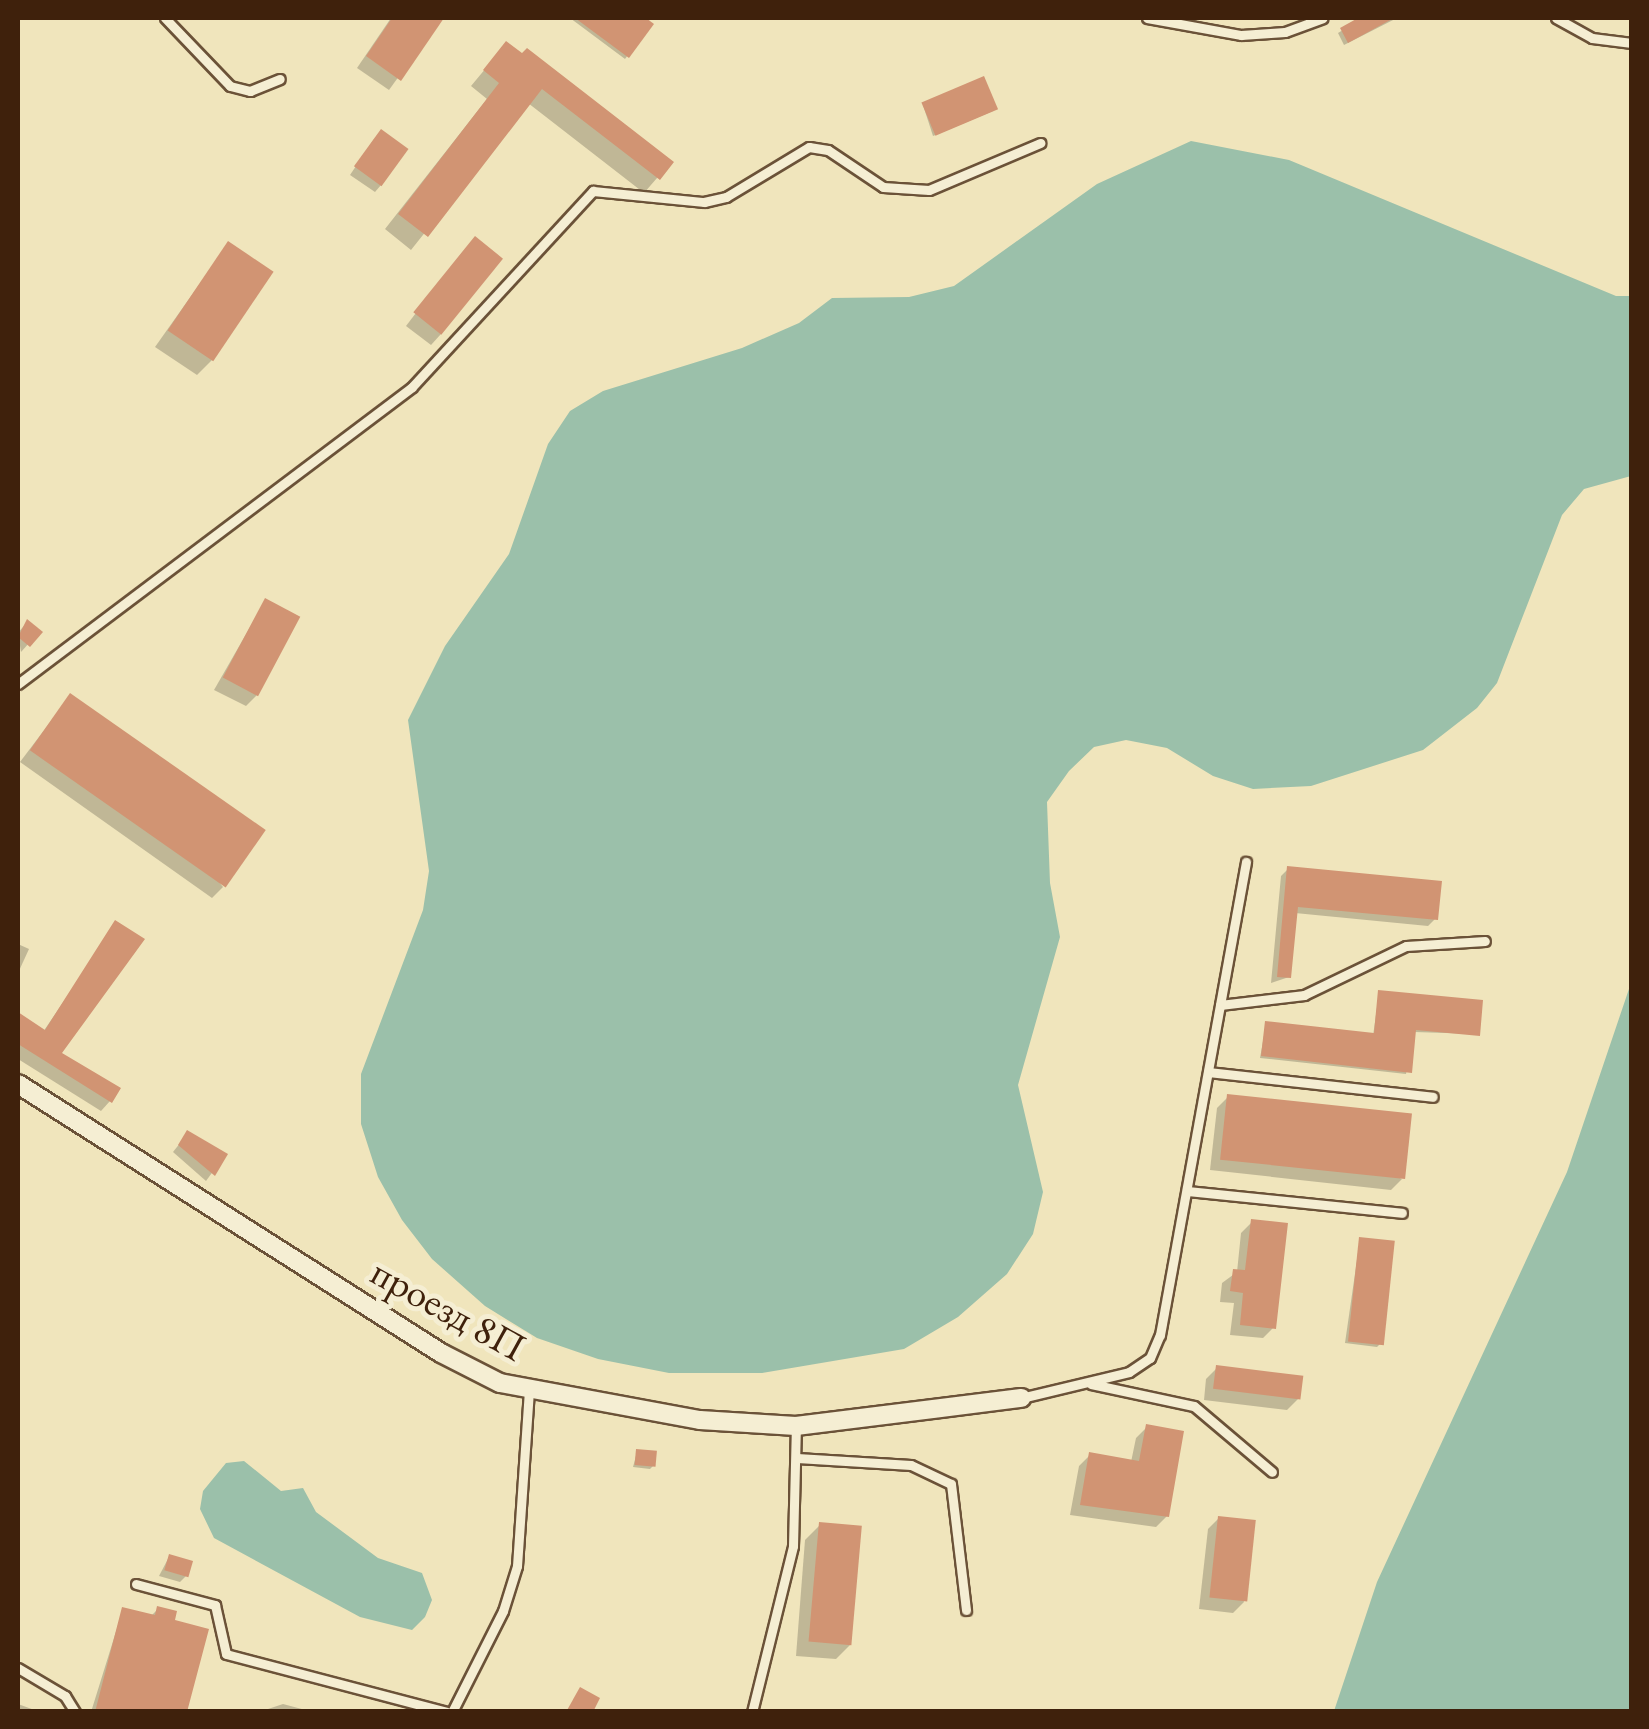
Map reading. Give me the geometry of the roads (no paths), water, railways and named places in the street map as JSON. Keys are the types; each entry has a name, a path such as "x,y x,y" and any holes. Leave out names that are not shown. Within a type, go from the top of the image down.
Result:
{"street":[{"name":"проезд 8П","path":"18,1084 441,1353 529,1391 700,1420 796,1426 1021,1398"}],"lane":[{"path":"165,18 230,86 250,92 280,79"},
{"path":"1147,18 1240,35 1285,32 1323,18"},
{"path":"1556,18 1592,38 1632,44"},
{"path":"18,684 412,387 593,191 704,202 726,196 809,147 828,150 883,187 928,190 1040,144"},
{"path":"1021,1398 1129,1372 1150,1358 1160,1335 1246,862"},
{"path":"1220,1005 1304,995 1406,946 1484,941"},
{"path":"1208,1072 1433,1097"},
{"path":"1186,1191 1402,1213"},
{"path":"1083,1383 1194,1406 1272,1472"},
{"path":"136,1584 215,1605 226,1654 450,1712 503,1610 517,1566 529,1391"},
{"path":"752,1712 792,1546 796,1426"},
{"path":"797,1458 911,1465 951,1484 966,1610"},
{"path":"18,1668 65,1696 75,1712"}]}
